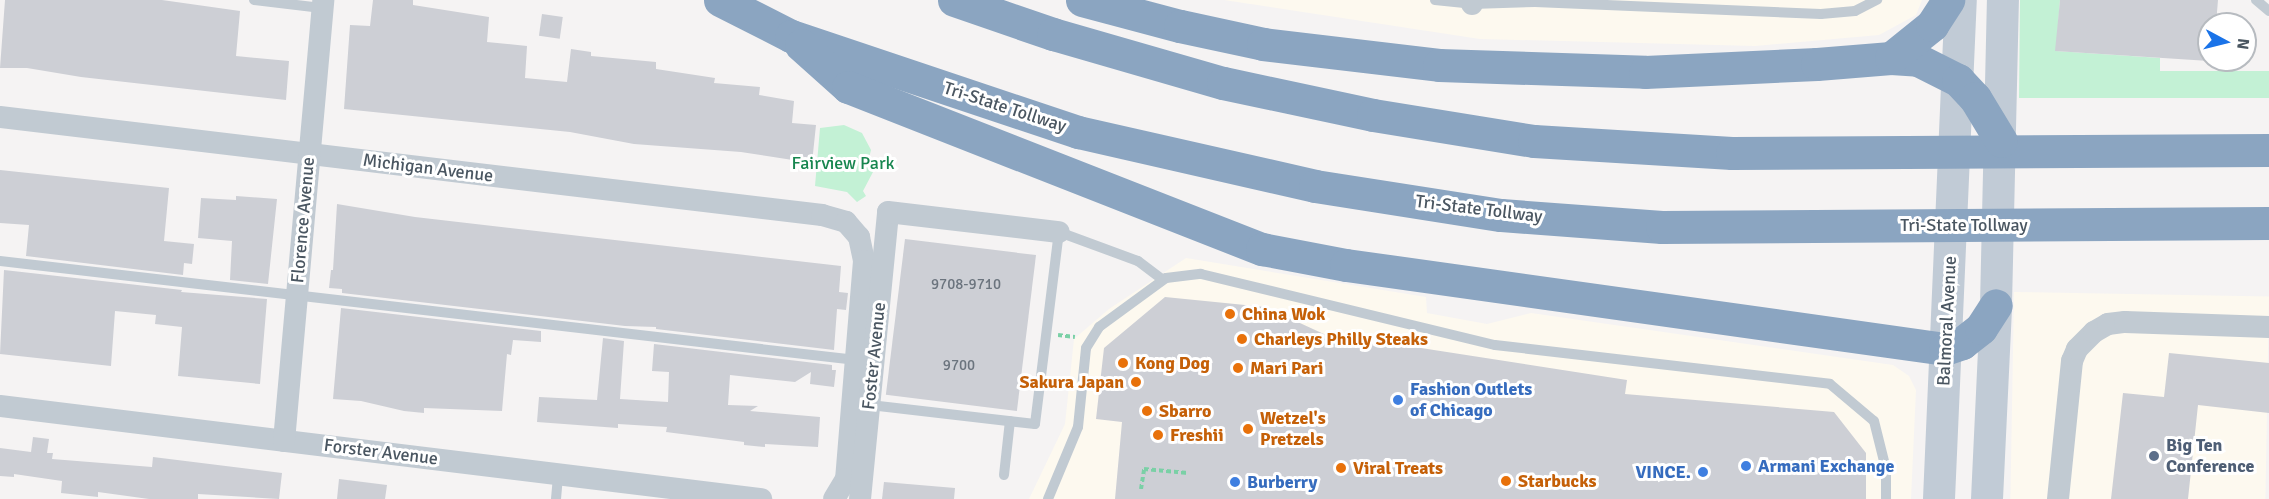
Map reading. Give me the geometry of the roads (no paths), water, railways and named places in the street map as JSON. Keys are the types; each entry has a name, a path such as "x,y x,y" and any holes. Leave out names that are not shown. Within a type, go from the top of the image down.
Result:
{"highway":[{"name":"Tri-State Tollway","path":"720,0 791,36 1078,132 1315,186 1501,215 1662,226 2269,223"},
{"path":"954,0 1053,33 1223,83 1373,115 1534,141 1732,153 2269,150"},
{"path":"1082,0 1180,26 1263,44 1439,65 1645,72 1891,58 1918,60 1973,93 2001,141"},
{"path":"1891,58 1932,25 1948,0"},
{"path":"791,36 848,87 1262,249 1346,265 1945,349 1962,343 1981,328 1996,299"}],"street":[{"name":"Balmoral Avenue","path":"1961,0 1973,93"},
{"name":"Balmoral Avenue","path":"1939,499 1949,292 1973,93 2002,0"},
{"name":"Florence Avenue","path":"284,441 323,4"},
{"name":"Michigan Avenue","path":"0,117 822,215 846,222 853,228"},
{"path":"1986,499 2001,141"},
{"name":"Foster Avenue","path":"861,499 888,212 1059,232"},
{"name":"Foster Avenue","path":"834,499 846,479 864,261 859,237 853,228"},
{"path":"2058,499 2072,361 2077,349 2094,332 2108,324 2125,322 2269,327"},
{"name":"Forster Avenue","path":"0,406 749,498"}],"lane":[{"path":"254,0 323,4"},
{"path":"1435,0 1821,14 1855,10 1877,0"},
{"path":"2256,0 2269,11"},
{"path":"870,405 1035,424 1059,232 1138,261 1163,280"},
{"path":"0,261 856,360"},
{"path":"1048,499 1077,427 1086,348 1099,327 1163,280 1200,274 1495,345 1830,384 1874,421 1886,469 1886,499"},
{"path":"1004,475 1010,421"},
{"path":"556,499 558,474"}],"place":[{"name":"China Wok","path":"1230,314"},
{"name":"Charleys Philly Steaks","path":"1242,339"},
{"name":"Kong Dog","path":"1123,363"},
{"name":"Mari Pari","path":"1238,368"},
{"name":"Sakura Japan","path":"1136,382"},
{"name":"Fashion Outlets of Chicago","path":"1398,400"},
{"name":"Sbarro","path":"1147,411"},
{"name":"Wetzel's Pretzels","path":"1248,429"},
{"name":"Freshii","path":"1158,435"},
{"name":"Big Ten Conference","path":"2154,456"},
{"name":"Armani Exchange","path":"1746,466"},
{"name":"Viral Treats","path":"1341,468"},
{"name":"VINCE.","path":"1703,472"},
{"name":"Starbucks","path":"1506,481"},
{"name":"Burberry","path":"1235,482"}],"park label":[{"name":"Fairview Park","path":"843,163"}]}
